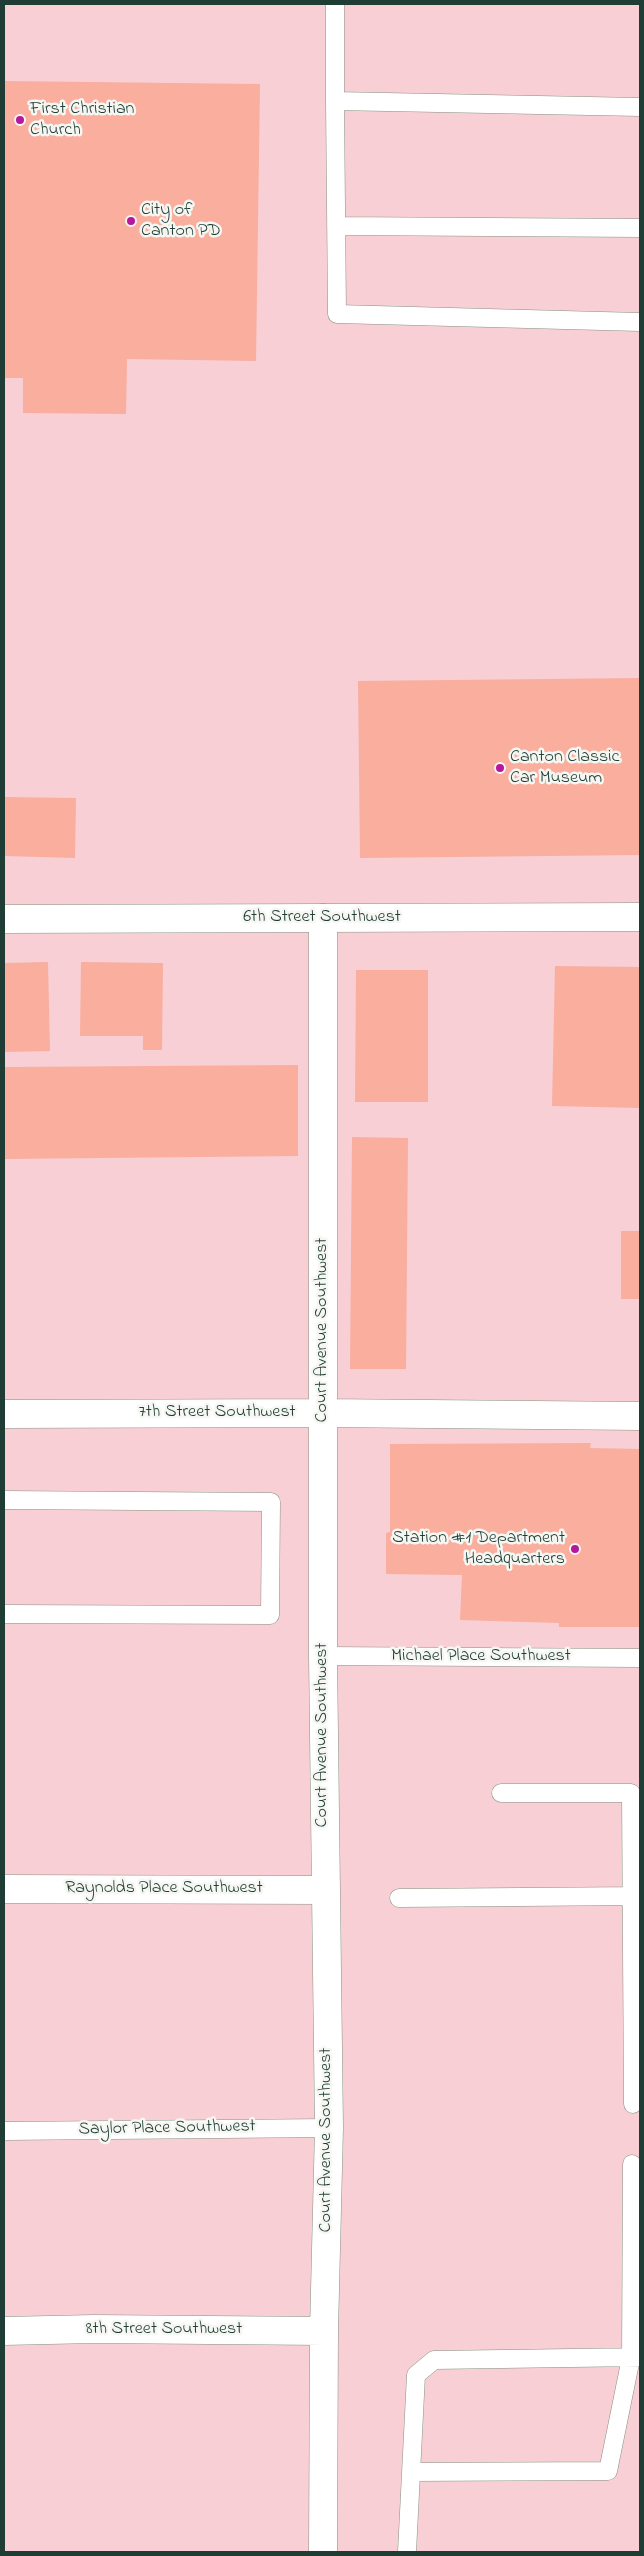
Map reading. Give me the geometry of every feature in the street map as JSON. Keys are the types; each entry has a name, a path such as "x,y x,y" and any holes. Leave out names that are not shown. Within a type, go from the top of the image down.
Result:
{"street":[{"name":"6th Street Southwest","path":"4,919 640,917"},
{"name":"Court Avenue Southwest","path":"323,918 322,1656 329,2128 324,2331 323,2552"},
{"name":"7th Street Southwest","path":"4,1414 323,1413 640,1416"},
{"name":"Raynolds Place Southwest","path":"4,1888 325,1890"},
{"name":"8th Street Southwest","path":"4,2331 94,2329 324,2331"}],"lane":[{"path":"335,4 337,314 640,322"},
{"path":"335,101 640,107"},
{"path":"336,226 640,228"},
{"path":"4,1500 271,1502 270,1615 4,1614"},
{"name":"Michael Place Southwest","path":"322,1656 640,1658"},
{"path":"501,1793 631,1794 637,1896 633,2104"},
{"path":"399,1898 637,1896"},
{"name":"Saylor Place Southwest","path":"4,2131 329,2128"},
{"path":"411,2472 608,2472 636,2358 632,2164"},
{"path":"407,2552 416,2376 434,2360 636,2358"}],"shaded area":[{"path":"4,4 640,4 640,2552 4,2552"}],"building":[{"name":"City of Canton PD","path":"4,81 260,84 256,361 127,359 126,414 23,413 23,378 4,378"},
{"name":"Canton Classic Car Museum","path":"640,678 640,855 360,858 358,681"},
{"path":"4,797 76,798 75,858 4,856"},
{"path":"48,962 50,1051 4,1052 4,963"},
{"path":"81,962 163,963 162,1050 143,1050 143,1036 80,1036"},
{"path":"555,966 640,967 640,1108 552,1106"},
{"path":"356,970 428,970 428,1102 355,1102"},
{"path":"298,1065 298,1156 4,1159 4,1067"},
{"path":"352,1137 408,1138 406,1369 350,1369"},
{"path":"621,1231 640,1231 640,1299 621,1299"},
{"path":"591,1443 590,1448 640,1449 640,1627 559,1627 559,1623 460,1620 462,1575 386,1574 386,1533 390,1532 390,1444"}],"place":[{"name":"First Christian Church","path":"20,120"},
{"name":"City of Canton PD","path":"131,221"},
{"name":"Canton Classic Car Museum","path":"500,768"},
{"name":"Station #1 Department Headquarters","path":"575,1549"}]}
